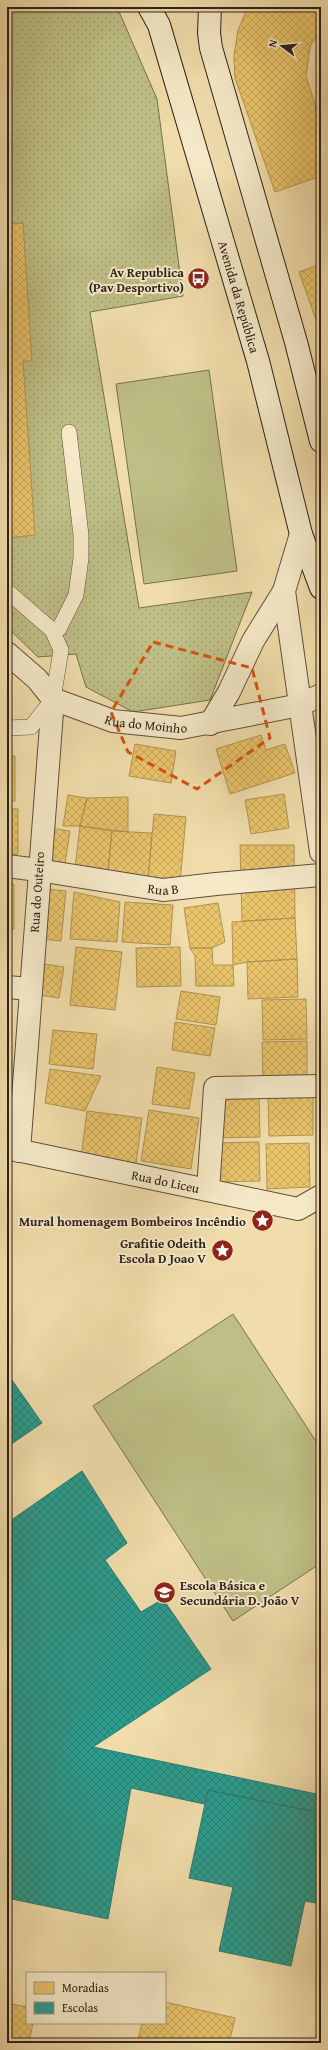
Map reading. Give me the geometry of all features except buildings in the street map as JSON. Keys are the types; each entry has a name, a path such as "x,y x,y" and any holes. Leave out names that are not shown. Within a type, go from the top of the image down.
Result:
{"street":[{"name":"Avenida da República","path":"149,7 159,25 258,361 301,534 321,588"},
{"path":"210,7 209,33 219,80 296,342 321,441"},
{"path":"210,724 229,692 253,641 284,591 301,534"},
{"path":"284,591 321,852"},
{"path":"7,653 37,679 52,699"},
{"path":"300,705 321,695"},
{"name":"Rua do Moinho","path":"52,699 113,722 181,728 210,724 300,705"},
{"name":"Rua do Outeiro","path":"13,1150 30,988 52,699"},
{"name":"Rua B","path":"7,866 163,890 321,875"},
{"path":"7,987 30,988"},
{"path":"208,1190 215,1088 321,1086"},
{"name":"Rua do Liceu","path":"13,1150 298,1209 321,1196"}],"lane":[{"path":"52,630 59,629 76,595 80,558 81,536 69,432"},
{"path":"7,591 52,630 61,650 52,699 31,727 7,728"}],"highlighted area":[{"path":"153,642 252,668 270,738 197,789 128,752 111,712"}],"green space":[{"path":"7,7 117,7 157,99 183,296 90,312 139,608 252,592 210,700 133,712 86,687 76,654 38,657 7,627"},
{"path":"209,370 237,571 144,584 116,384"},
{"path":"233,1314 321,1449 321,1563 233,1621 93,1406"}],"place":[{"name":"Av Republica (Pav Desportivo)","path":"199,279"},
{"name":"Mural homenagem Bombeiros Incêndio","path":"262,1221"},
{"name":"Grafitie Odeith Escola D Joao V","path":"222,1250"},
{"name":"Escola Básica e Secundária D. João V","path":"164,1592"}]}
